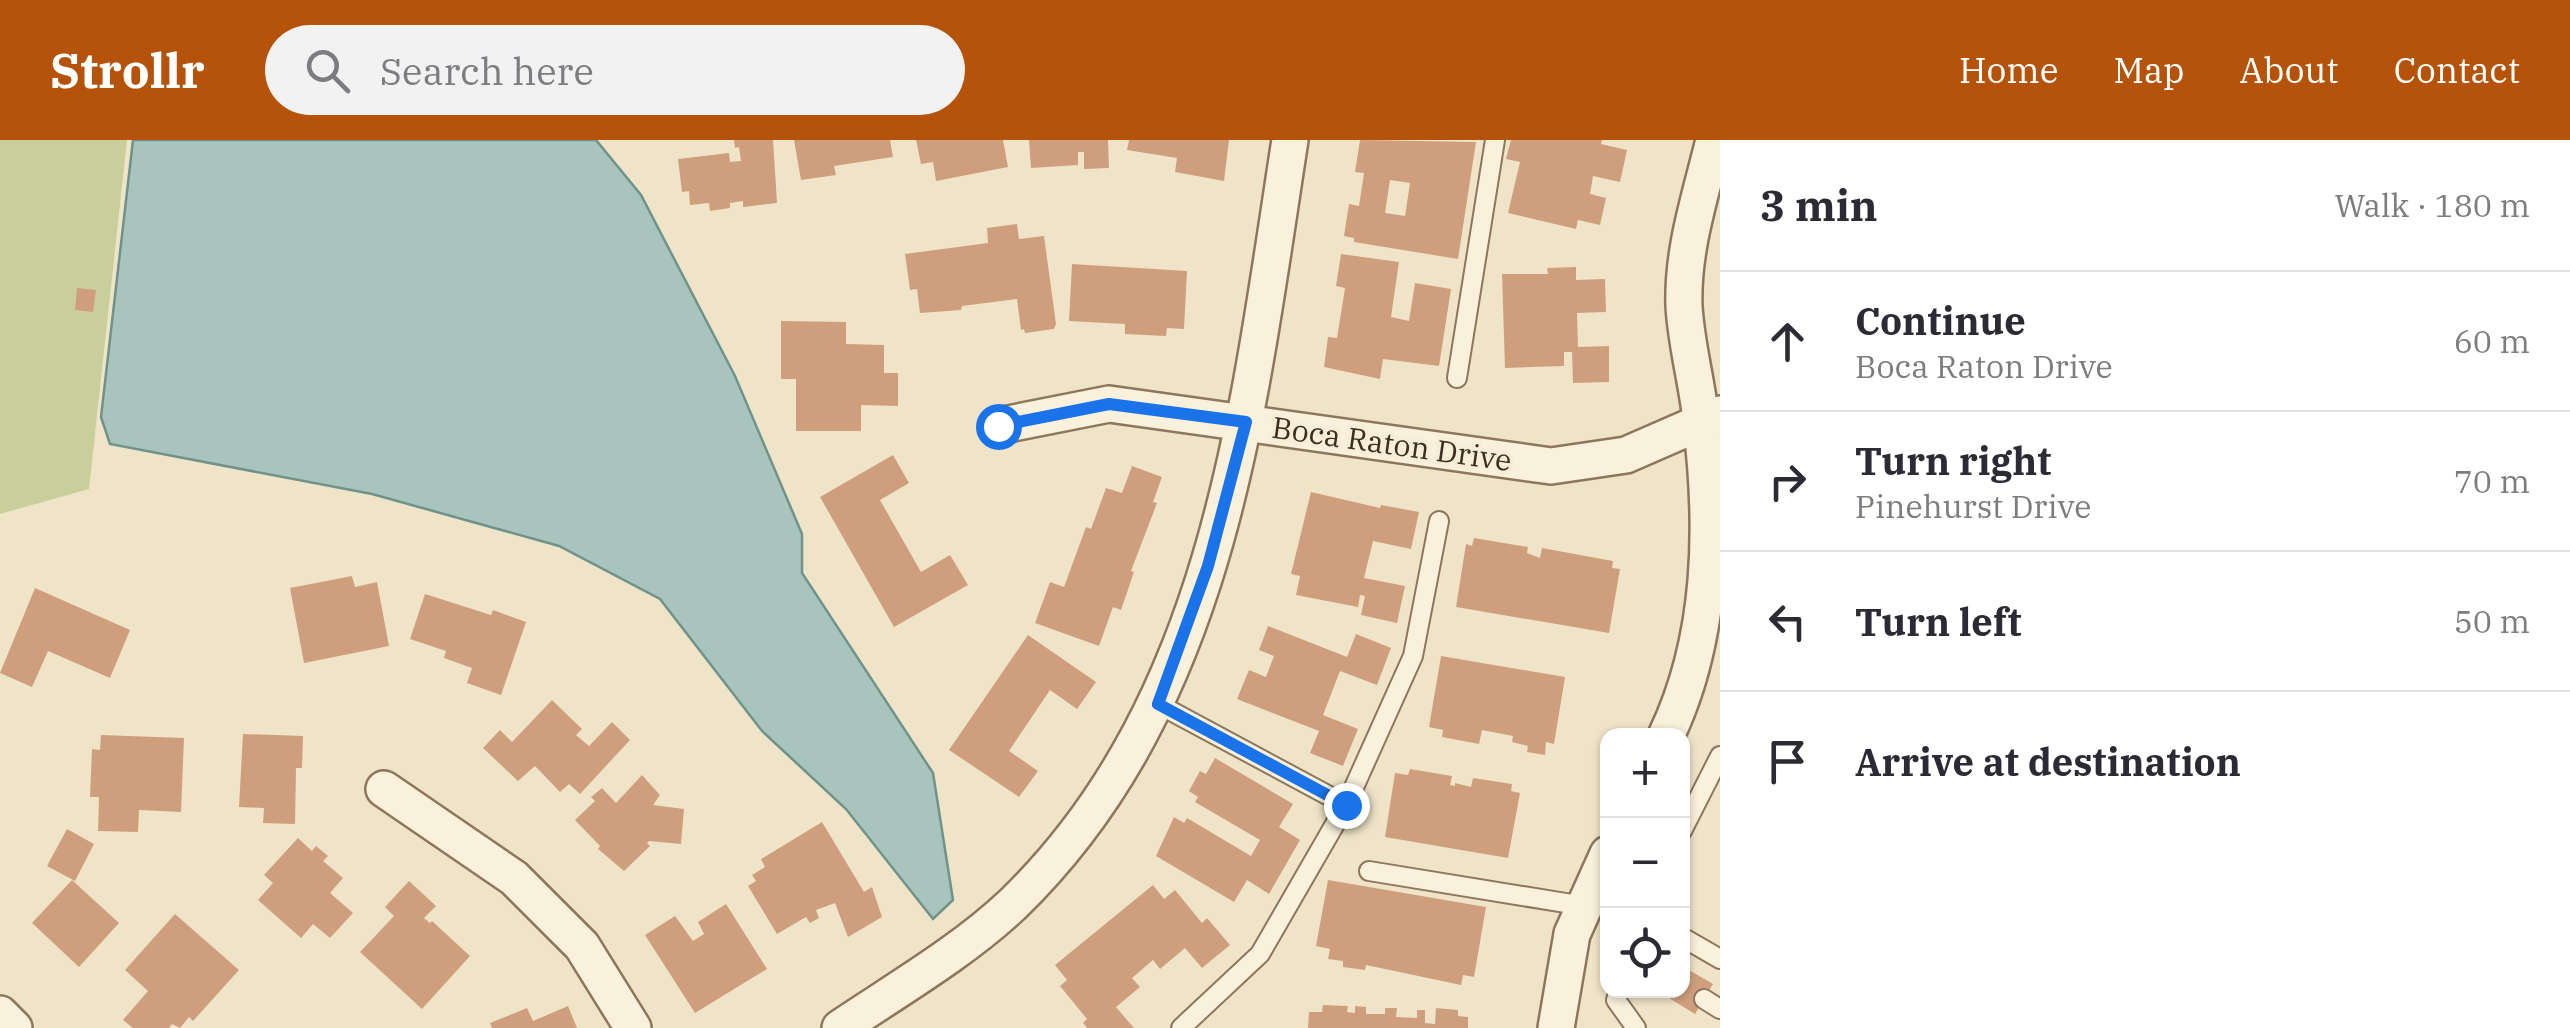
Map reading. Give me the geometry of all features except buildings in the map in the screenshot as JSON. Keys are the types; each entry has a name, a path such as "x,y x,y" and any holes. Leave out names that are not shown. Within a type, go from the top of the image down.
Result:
{"street":[{"path":"840,1028 944,958 1012,905 1076,835 1158,704 1208,566 1246,422 1290,140"},
{"path":"1670,728 1710,645 1711,418 1684,308 1685,260 1714,140"},
{"name":"Boca Raton Drive","path":"998,426 1109,404 1550,466 1626,455 1711,418"},
{"path":"384,788 514,878 582,946 633,1028"},
{"path":"1556,1028 1572,934 1598,884"},
{"path":"0,1014 14,1028"}],"lane":[{"path":"1456,378 1495,140"},
{"path":"1181,1028 1260,954 1346,805 1413,656 1439,521"},
{"path":"1158,704 1346,805"},
{"path":"1689,818 1720,756"},
{"path":"1369,870 1598,884"},
{"path":"1690,941 1720,958"},
{"path":"1617,998 1636,1028"}],"green space":[{"path":"0,140 127,140 89,489 0,514"}],"water":[{"path":"133,140 596,140 641,195 735,376 802,534 802,573 933,773 953,900 933,919 846,809 762,731 660,599 559,546 372,494 110,444 101,417"}],"route":[{"path":"998,426 1109,404 1246,422 1208,566 1158,704 1346,805"}]}
